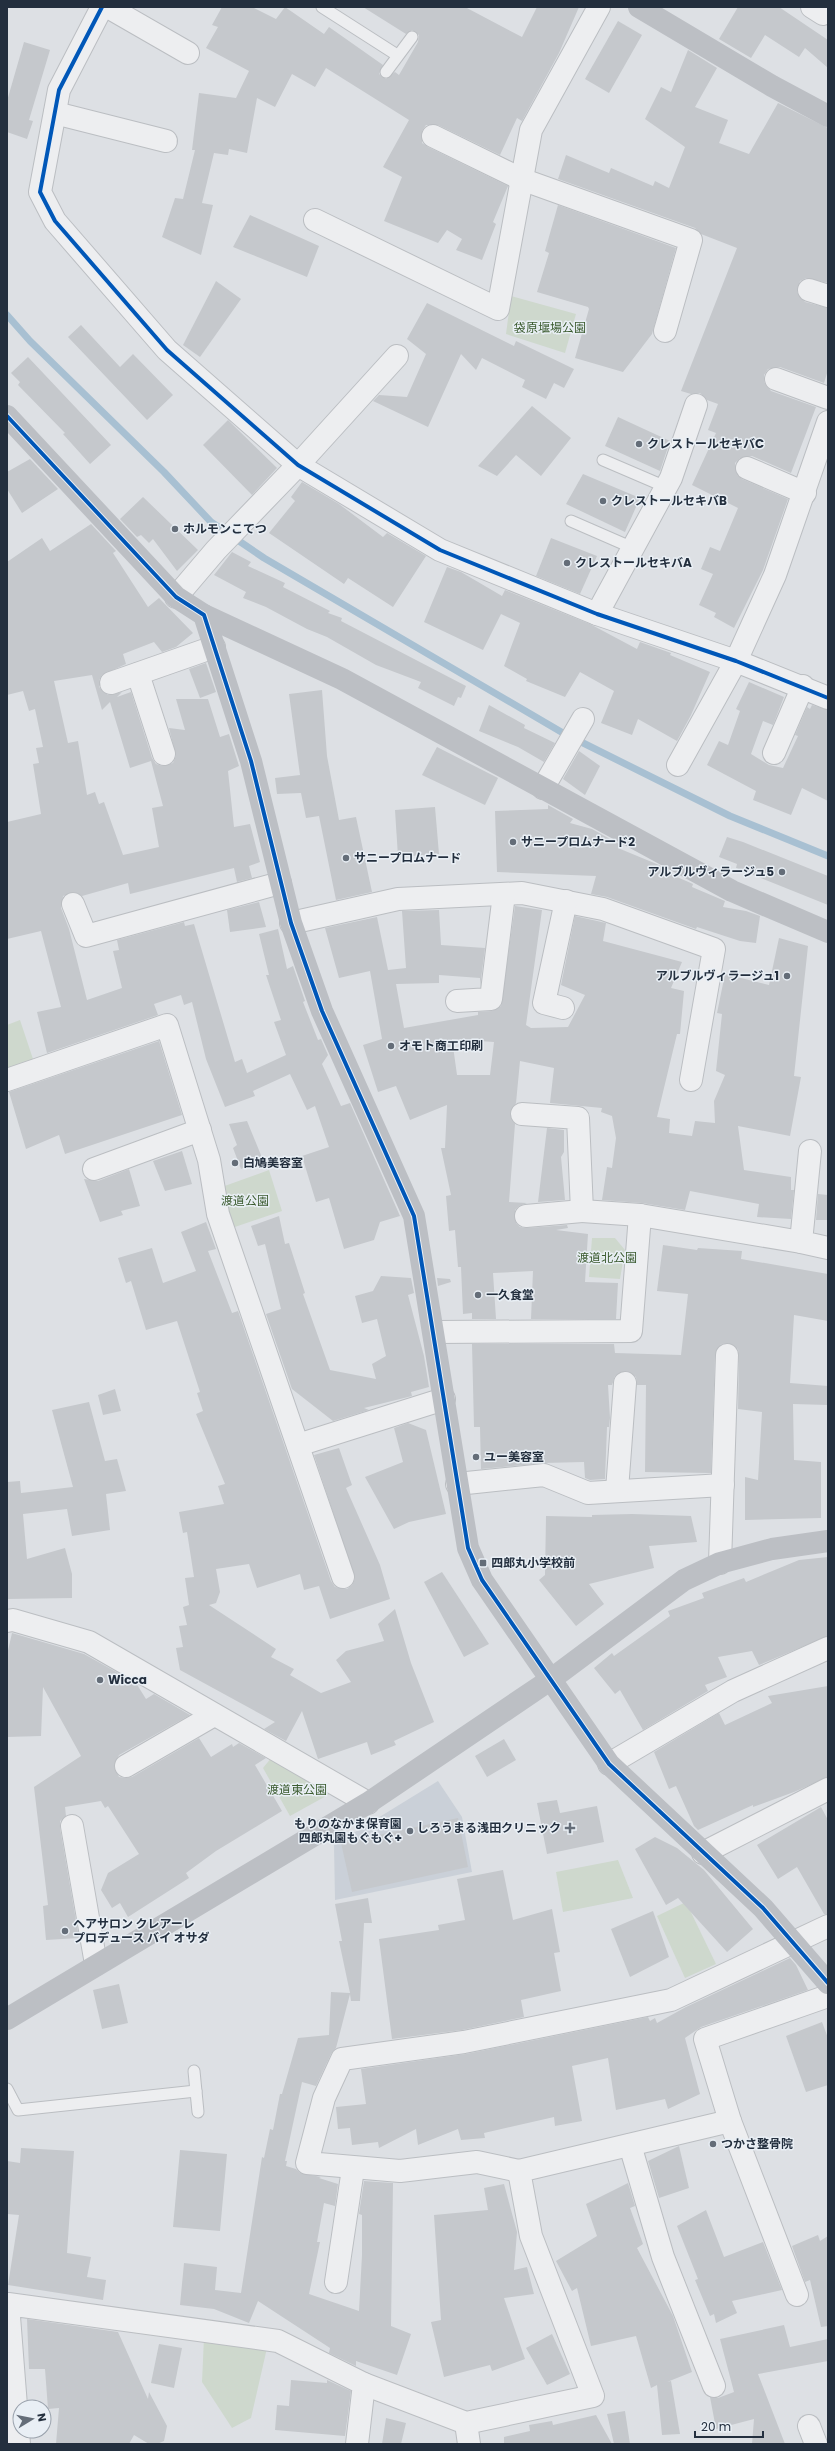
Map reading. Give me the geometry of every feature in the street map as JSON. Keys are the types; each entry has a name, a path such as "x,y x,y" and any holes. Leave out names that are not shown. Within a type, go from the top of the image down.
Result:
{"street":[{"path":"102,7 59,90 40,192 56,221 167,350 298,465 440,550 597,614 736,661 802,686 828,698"},
{"path":"108,7 188,53"},
{"path":"315,220 498,309 520,179 531,130 598,7"},
{"path":"639,7 772,86 828,116"},
{"path":"812,7 823,14 828,7"},
{"path":"55,113 166,141"},
{"path":"433,136 520,179 691,240 665,331"},
{"path":"176,598 216,550 298,465 397,356"},
{"path":"776,379 828,398"},
{"path":"597,614 666,487 696,405"},
{"path":"7,416 176,598 204,615 342,679 732,891 828,932"},
{"path":"678,765 736,661 775,575 805,493 828,422"},
{"path":"746,468 805,493"},
{"path":"204,615 251,761 291,923 322,1011 414,1216 435,1332 444,1399 468,1548 482,1580 609,1764 762,1908 828,1983"},
{"path":"111,683 214,647"},
{"path":"138,674 164,754"},
{"path":"774,753 802,686"},
{"path":"543,788 583,719"},
{"path":"73,904 86,936 280,883"},
{"path":"291,923 398,899 522,893 604,909 714,949 691,1080"},
{"path":"457,1001 491,999 504,894"},
{"path":"563,1008 544,1003 566,901"},
{"path":"7,1080 167,1025 209,1160 218,1214 343,1577"},
{"path":"522,1114 578,1118 582,1211"},
{"path":"94,1169 200,1130"},
{"path":"801,1242 810,1151"},
{"path":"526,1216 582,1211 640,1215 801,1242 828,1248"},
{"path":"435,1332 631,1331 640,1215"},
{"path":"720,1563 727,1355"},
{"path":"617,1490 625,1383"},
{"path":"298,1445 444,1399"},
{"path":"457,1484 544,1475 588,1493 617,1490 723,1485"},
{"path":"7,2019 96,1964 368,1803 550,1680 684,1580 720,1563 772,1549 828,1541"},
{"path":"7,1621 13,1620 89,1642 368,1803"},
{"path":"609,1764 733,1690 828,1648"},
{"path":"126,1766 214,1715"},
{"path":"703,1853 828,1789"},
{"path":"72,1826 96,1964"},
{"path":"730,2121 519,2171 477,2162 400,2171 353,2169 307,2163 324,2098 342,2059 464,2042 671,2000 828,1926"},
{"path":"797,2295 730,2121 705,2039 828,1996"},
{"path":"630,2145 663,2257 714,2386"},
{"path":"336,2282 353,2169"},
{"path":"19,2444 8,2304 278,2341 364,2384 466,2423 593,2396 531,2236 519,2171"},
{"path":"357,2444 364,2384"},
{"path":"466,2423 470,2444"}],"lane":[{"path":"322,7 396,55"},
{"path":"386,72 396,55 412,37"},
{"path":"603,460 666,487"},
{"path":"570,521 633,548"},
{"path":"194,2071 198,2112"},
{"path":"7,2089 18,2110 196,2091"}],"shaded area":[{"name":"もりのなかま保育園 四郎丸園もぐもぐ+","path":"438,1781 462,1817 472,1872 335,1900 334,1845"}],"green space":[{"name":"袋原堰場公園","path":"511,296 576,314 565,353 506,334"},
{"path":"20,1020 34,1062 7,1073 7,1025"},
{"name":"渡道公園","path":"269,1170 282,1211 229,1229 219,1188"},
{"name":"渡道北公園","path":"592,1238 615,1238 625,1250 620,1279 589,1277"},
{"name":"渡道東公園","path":"272,1757 337,1790 290,1816 263,1768"},
{"path":"618,1860 633,1898 563,1912 556,1872"},
{"path":"686,1902 716,1964 685,1978 657,1916"},
{"path":"204,2337 267,2348 251,2418 232,2428 202,2382"}],"building":[{"path":"222,7 252,7 276,19 285,7 324,34 329,27 383,65 379,74 386,79 395,72 399,75 418,42 419,35 412,30 406,34 363,7 465,7 522,37 537,7 579,7 559,53 522,121 517,118 500,155 438,125 426,125 422,131 422,143 428,147 508,186 493,222 496,224 482,260 456,250 462,239 447,230 438,243 384,221 402,177 383,167 409,120 326,68 315,87 292,74 275,107 257,98 247,153 229,149 228,155 214,153 202,203 213,205 201,255 162,237 175,198 183,199 195,150 192,150 199,93 236,98 249,71 206,48 218,27 212,25"},
{"path":"738,7 779,7 828,40 828,68 805,48 799,57 765,35 751,58 719,39"},
{"path":"618,21 642,35 609,93 585,79"},
{"path":"24,42 50,50 29,120 33,121 27,139 7,132 7,101"},
{"path":"688,50 717,68 695,107 728,120 719,143 749,154 778,103 828,128 828,283 806,278 800,281 797,292 805,302 828,308 828,370 824,383 780,367 768,369 764,375 764,382 771,391 816,407 791,473 752,456 740,458 735,463 737,475 742,479 788,499 763,570 734,628 714,617 716,613 699,605 713,574 701,569 710,547 720,551 738,508 692,485 716,433 708,430 718,404 707,400 700,393 691,394 681,391 737,248 701,234 695,228 558,179 566,155 609,173 611,168 653,186 655,181 669,188 685,147 645,119 661,87 671,92"},
{"path":"558,205 676,248 652,334 623,372 575,358 589,309 588,307 537,292 549,253 545,251"},
{"path":"250,215 319,246 307,277 233,247"},
{"path":"216,281 241,299 200,357 183,345"},
{"path":"427,303 514,346 516,341 574,369 564,388 554,383 546,399 522,387 525,380 482,358 476,370 461,354 428,427 373,401 379,395 407,397 426,354 407,339"},
{"path":"81,325 120,367 133,354 173,395 147,420 68,337"},
{"path":"28,357 111,445 90,464 63,434 65,433 18,385 20,382 11,373"},
{"path":"532,406 571,438 541,476 516,455 497,476 478,466"},
{"name":"クレストールセキバC","path":"618,417 670,441 660,471 605,446"},
{"path":"228,420 277,468 252,495 203,445"},
{"path":"30,459 58,489 22,513 7,489 7,472"},
{"name":"クレストールセキバB","path":"583,474 640,498 625,532 566,504"},
{"path":"302,482 339,504 383,537 387,533 426,556 393,607 348,578 344,584 269,533 295,501 291,497"},
{"path":"143,497 198,550 177,571 153,539 149,543 141,535 137,537 120,519"},
{"path":"91,524 116,551 113,553 148,607 159,598 193,633 176,647 162,652 154,642 123,654 126,664 102,675 99,680 99,687 108,695 122,692 117,697 131,692 152,758 156,764 162,766 173,763 176,756 169,728 185,730 176,699 208,699 220,737 229,734 239,766 228,771 234,827 250,824 260,862 249,866 252,878 237,882 234,868 130,894 128,883 82,896 74,892 63,896 61,908 69,929 87,1000 122,988 113,951 119,950 117,940 184,922 185,926 194,924 235,1062 242,1059 247,1073 286,1055 274,1022 281,1020 266,975 269,975 259,934 278,929 287,969 293,966 305,1001 303,1002 318,1040 321,1039 328,1055 322,1064 341,1106 350,1103 400,1216 380,1222 374,1240 344,1249 329,1198 316,1202 302,1156 329,1147 315,1106 307,1110 290,1074 253,1091 255,1096 225,1107 206,1059 192,1002 184,1005 181,995 154,1004 158,1015 47,1053 37,1012 61,1007 41,931 7,939 7,822 41,814 33,764 39,763 36,748 43,747 35,709 29,711 23,691 7,695 7,562 42,538 50,551","holes":["92,675 102,710 110,702 130,768 151,761 163,806 152,808 159,847 123,855 104,802 99,804 95,792 87,795 78,741 68,743 54,681"]},
{"name":"クレストールセキバA","path":"551,538 597,556 580,594 536,576"},
{"path":"232,552 251,562 248,566 285,583 283,587 330,611 328,613 342,618 341,621 466,686 461,698 458,697 454,706 418,688 421,682 376,665 327,637 307,629 266,607 243,598 246,592 214,575"},
{"path":"447,567 461,572 502,596 505,590 590,624 637,649 640,642 671,653 670,655 710,672 691,715 677,741 638,719 632,735 601,723 614,691 580,672 565,697 526,681 527,679 504,666 520,623 501,614 483,650 424,622"},
{"path":"206,663 216,692 200,698 189,669"},
{"path":"749,682 784,697 773,725 763,721 751,754 769,765 783,768 798,736 795,735 807,707 810,709 812,705 828,710 828,801 802,788 791,815 753,800 756,791 707,765 719,741 728,745 740,711 736,709"},
{"path":"322,690 327,756 339,820 356,817 372,892 336,900 319,816 306,818 301,793 277,794 275,778 300,775 289,694"},
{"path":"489,705 525,725 524,728 555,743 544,762 518,747 479,731"},
{"path":"437,747 498,778 485,805 422,775"},
{"path":"579,751 600,766 585,795 563,779"},
{"path":"548,805 573,819 570,823 592,829 619,844 618,848 659,865 669,871 668,873 693,884 692,887 725,901 723,907 746,911 760,916 756,943 740,941 697,927 696,929 607,897 591,894 596,876 497,872 495,811 548,809"},
{"path":"435,807 439,854 398,857 395,810"},
{"name":"アルブルヴィラージュ5","path":"727,837 828,876 828,905 736,868 737,864 719,857"},
{"path":"259,902 266,927 230,932 227,910"},
{"path":"515,906 542,910 526,1025 531,1028 568,1027 585,995 561,985 575,916 606,923 603,941 682,962 671,988 684,991 680,1034 677,1034 657,1117 670,1119 669,1133 692,1136 695,1121 715,1123 714,1101 725,1075 716,1071 722,1014 717,1013 725,974 769,985 779,938 808,946 794,1076 801,1077 790,1136 738,1126 744,1170 791,1177 791,1190 794,1190 791,1219 757,1217 759,1204 690,1191 685,1210 642,1203 602,1200 607,1167 612,1168 616,1138 612,1116 601,1112 602,1108 550,1103 554,1068 520,1061 516,1103 510,1113 515,1124 509,1202 527,1203 519,1206 515,1210 516,1223 520,1227 527,1228 567,1225 568,1228 556,1230 588,1234 585,1282 618,1283 616,1319 531,1319 533,1271 493,1273 496,1319 472,1319 472,1313 463,1314 461,1267 458,1267 455,1230 449,1231 446,1196 451,1195 441,1148 445,1148 447,1105 410,1120 396,1086 378,1092 363,1045 382,1039 370,971 339,978 325,928 377,917 388,970 406,968 402,911 439,910 441,945 485,948 480,987 480,978 439,975 439,983 396,984 404,1028 478,1015 478,1012 492,1011 501,1006","holes":["452,1039 494,1042 490,1075 457,1075"]},
{"path":"159,1041 182,1115 65,1154 59,1135 26,1149 9,1092"},
{"path":"247,1121 263,1160 241,1169 233,1148 237,1145 229,1124"},
{"path":"547,1128 564,1130 564,1152 561,1157 565,1200 538,1202"},
{"path":"182,1151 192,1184 165,1191 153,1161"},
{"path":"129,1169 140,1206 121,1211 123,1215 100,1222 84,1179 98,1181"},
{"path":"818,1194 828,1195 828,1220 816,1220"},
{"path":"279,1216 285,1244 289,1243 305,1293 303,1294 330,1370 376,1379 372,1364 386,1356 377,1319 362,1323 355,1296 373,1291 381,1276 411,1278 414,1293 408,1295 424,1356 429,1387 411,1392 412,1396 364,1408 369,1410 333,1421 292,1389 266,1314 281,1309 265,1244 258,1246 251,1226"},
{"path":"206,1222 216,1249 208,1251 232,1313 238,1311 331,1581 335,1587 347,1589 352,1585 355,1579 314,1455 339,1448 352,1485 346,1488 380,1565 390,1599 330,1619 319,1586 304,1590 300,1574 257,1588 249,1564 216,1569 220,1592 216,1603 209,1605 276,1649 271,1657 294,1669 290,1675 321,1693 351,1682 336,1660 346,1651 384,1641 378,1624 395,1609 411,1663 434,1722 394,1741 396,1745 371,1755 367,1742 318,1759 302,1711 286,1741 264,1729 275,1722 180,1670 176,1648 183,1647 179,1626 187,1625 183,1607 189,1605 185,1578 194,1577 187,1532 183,1533 179,1512 224,1504 218,1486 225,1484 196,1414 203,1411 197,1393 200,1392 177,1321 146,1330 131,1281 126,1283 118,1258 152,1248 163,1283 196,1271 181,1232"},
{"path":"663,1245 697,1250 698,1248 742,1251 741,1259 828,1274 828,1321 794,1315 790,1383 828,1386 828,1405 793,1404 794,1460 821,1462 821,1518 745,1520 745,1477 758,1480 762,1412 738,1409 739,1355 738,1349 728,1343 721,1344 715,1355 711,1473 645,1472 646,1385 637,1385 636,1377 626,1371 615,1376 612,1385 608,1385 610,1418 609,1427 607,1427 605,1479 590,1480 585,1478 584,1462 543,1463 481,1469 480,1427 474,1427 472,1344 614,1344 615,1353 681,1355 688,1294 657,1291"},
{"path":"437,1278 450,1279 451,1282 438,1286"},
{"path":"115,1389 121,1411 103,1415 98,1395"},
{"path":"89,1402 105,1461 117,1459 126,1491 106,1494 110,1530 72,1536 67,1509 23,1514 27,1559 65,1548 72,1574 72,1598 7,1599 7,1482 20,1481 21,1493 73,1487 52,1410"},
{"path":"408,1423 426,1430 446,1514 409,1522 394,1529 365,1477 403,1462 394,1428"},
{"path":"632,1514 691,1516 697,1542 649,1546 654,1568 589,1584 604,1604 576,1626 539,1580 545,1575 546,1516 592,1517 592,1515"},
{"path":"828,1557 828,1636 759,1665 752,1651 718,1657 727,1677 705,1685 708,1691 643,1730 620,1690 615,1694 594,1668 612,1653 614,1656 670,1616 668,1611 704,1598 702,1593 744,1578 746,1582 799,1560"},
{"path":"442,1572 489,1644 464,1657 424,1582"},
{"path":"12,1633 84,1654 136,1683 146,1699 154,1694 190,1715 119,1755 114,1766 119,1777 132,1777 199,1738 211,1757 232,1744 233,1747 239,1743 266,1758 255,1765 282,1811 216,1851 186,1873 189,1878 128,1917 120,1903 112,1908 101,1890 108,1873 139,1854 108,1806 105,1808 101,1801 65,1807 66,1816 60,1821 60,1828 79,1938 46,1940 43,1906 48,1905 34,1787 81,1756 43,1687 41,1736 7,1737 7,1655"},
{"path":"828,1686 828,1777 794,1792 753,1807 753,1805 698,1830 694,1826 676,1786 669,1789 654,1752 719,1713 725,1725 772,1703 768,1696"},
{"path":"504,1739 516,1760 487,1777 475,1756"},
{"path":"557,1800 560,1813 597,1806 604,1842 547,1854 537,1803"},
{"path":"821,1807 828,1820 828,1914 824,1914 797,1867 778,1879 757,1845"},
{"path":"458,1818 468,1867 352,1892 341,1843"},
{"path":"655,1837 677,1848 704,1870 753,1929 727,1952 678,1898 666,1905 635,1849"},
{"path":"503,1870 513,1920 552,1909 560,1952 554,1953 561,1991 521,2000 524,2017 462,2030 392,2039 379,1939 439,1930 438,1925 465,1920 457,1879"},
{"path":"368,1898 372,1923 364,1923 360,2001 351,2001 350,1994 336,2048 331,2054 316,2086 302,2082 285,2161 287,2161 286,2166 296,2169 300,2173 321,2177 319,2178 338,2184 335,2206 324,2203 317,2242 320,2242 309,2294 359,2311 362,2255 362,2215 359,2214 364,2181 393,2183 391,2326 411,2334 397,2375 356,2361 356,2366 329,2353 330,2348 258,2301 249,2323 214,2309 180,2305 184,2263 217,2267 215,2290 241,2293 262,2157 264,2158 270,2129 273,2130 280,2094 282,2094 298,2038 329,2035 331,1992 350,1993 339,1941 342,1941 335,1904"},
{"path":"653,1911 669,1957 630,1977 611,1929"},
{"path":"790,1958 796,1965 808,1990 701,2027 685,2038 700,2094 668,2109 665,2099 616,2110 608,2058 572,2066 582,2121 555,2126 554,2117 484,2133 485,2138 461,2140 458,2129 418,2145 416,2129 379,2148 378,2142 352,2145 350,2128 338,2129 336,2107 366,2104 361,2069 466,2054 648,2017 650,2021 655,2018 657,2023 686,2007"},
{"path":"119,1984 128,2023 102,2029 93,1990"},
{"path":"822,2022 828,2038 828,2085 806,2092 786,2036"},
{"path":"679,2146 689,2188 659,2198 648,2161"},
{"path":"21,2148 74,2151 67,2253 91,2257 87,2277 106,2280 103,2300 8,2285 19,2215 7,2214 7,2161 20,2163"},
{"path":"180,2150 227,2154 220,2231 173,2227"},
{"path":"628,2183 635,2206 630,2208 643,2244 637,2248 673,2316 692,2372 667,2382 671,2381 680,2434 662,2435 657,2385 651,2388 636,2336 591,2346 577,2288 572,2291 556,2261 597,2236 586,2204"},
{"path":"504,2184 517,2232 514,2270 527,2267 534,2294 504,2298 525,2359 492,2371 490,2365 444,2377 431,2322 441,2320 434,2215 488,2210 484,2188"},
{"path":"706,2210 724,2257 763,2242 782,2290 732,2301 737,2313 716,2323 714,2314 710,2316 695,2280 698,2279 677,2226"},
{"path":"818,2235 820,2241 828,2236 828,2326 821,2327 810,2280 805,2282 792,2246"},
{"path":"27,2319 118,2332 148,2399 149,2392 167,2426 164,2441 157,2444 149,2444 134,2435 129,2444 56,2444 59,2408 52,2409 52,2399 47,2399 45,2369 29,2369"},
{"path":"784,2325 790,2347 828,2339 828,2361 758,2374 785,2444 752,2444 754,2419 716,2429 710,2397 718,2398 734,2392 720,2339"},
{"path":"552,2334 570,2374 547,2385 526,2348"},
{"path":"159,2344 182,2348 174,2388 151,2383"},
{"path":"291,2380 327,2383 327,2380 351,2391 345,2436 275,2430 277,2405 289,2406"},
{"path":"625,2411 630,2444 614,2444 607,2414"},
{"path":"596,2415 612,2444 504,2444 504,2437 530,2431 529,2425 552,2421 553,2425"},
{"path":"386,2418 406,2423 401,2444 382,2444"}],"waterway":[{"path":"7,315 30,341 164,472 211,522 264,558 563,733 730,816 828,856"}],"cycle path":[{"path":"102,7 59,90 40,192 55,221 167,350 298,465 440,550 597,614 736,661 828,698"},
{"path":"7,416 176,597 204,615 251,761 291,923 322,1011 414,1216 468,1548 482,1580 609,1764 763,1908 828,1983"}],"place":[{"name":"クレストールセキバC","path":"639,444"},
{"name":"クレストールセキバB","path":"603,501"},
{"name":"ホルモンこてつ","path":"175,529"},
{"name":"クレストールセキバA","path":"567,563"},
{"name":"サニープロムナード2","path":"513,842"},
{"name":"サニープロムナード","path":"346,858"},
{"name":"アルブルヴィラージュ5","path":"782,872"},
{"name":"アルブルヴィラージュ1","path":"787,976"},
{"name":"オモト商工印刷","path":"391,1046"},
{"name":"白鳩美容室","path":"235,1163"},
{"name":"一久食堂","path":"478,1295"},
{"name":"ユー美容室","path":"476,1457"},
{"name":"四郎丸小学校前","path":"483,1563"},
{"name":"Wicca","path":"100,1680"},
{"name":"しろうまる浅田クリニック","path":"570,1828"},
{"name":"もりのなかま保育園 四郎丸園もぐもぐ+","path":"410,1831"},
{"name":"ヘアサロン クレアーレ プロデュース バイ オサダ","path":"65,1931"},
{"name":"つかさ整骨院","path":"713,2144"}]}
